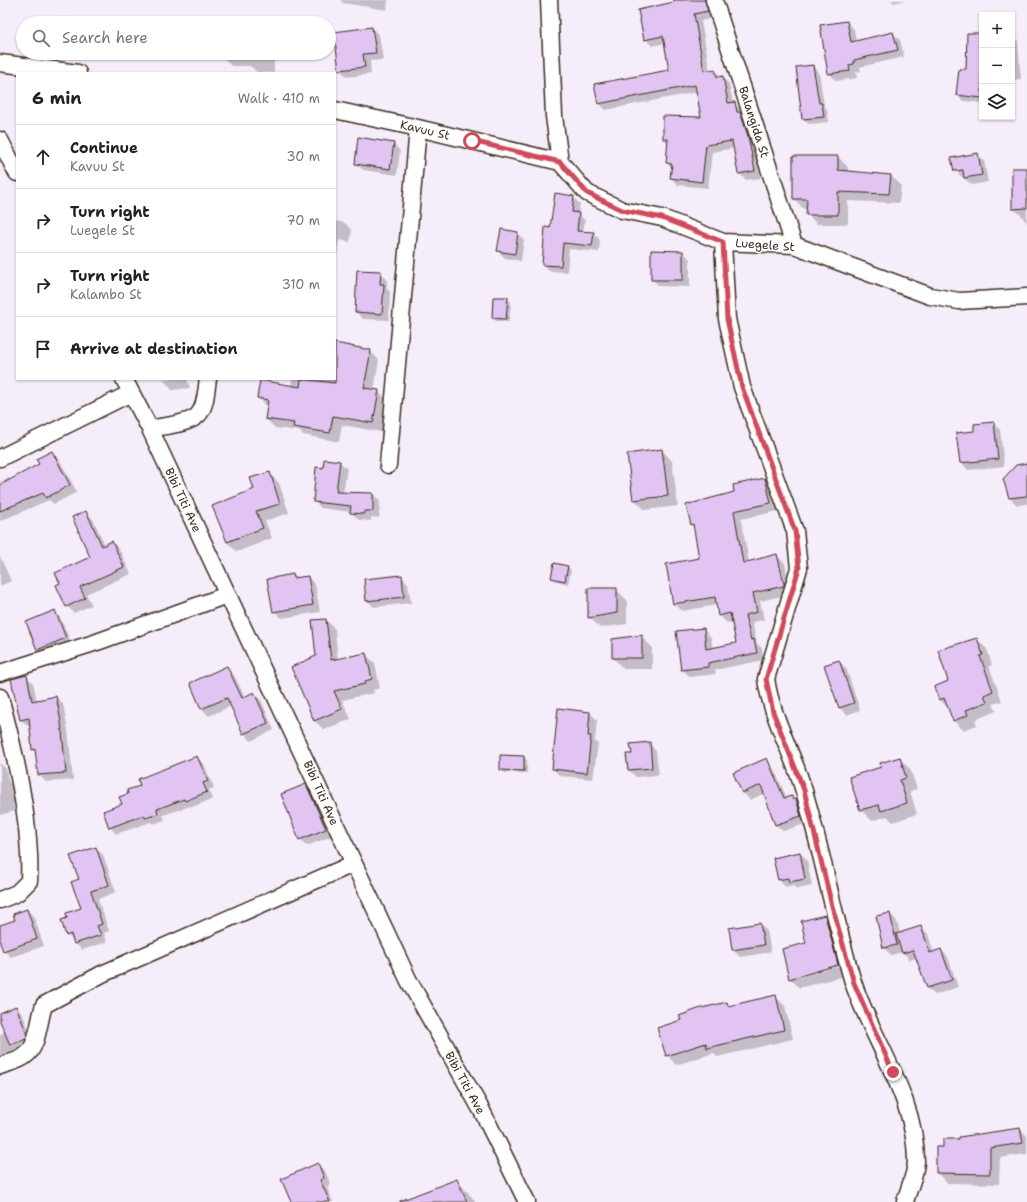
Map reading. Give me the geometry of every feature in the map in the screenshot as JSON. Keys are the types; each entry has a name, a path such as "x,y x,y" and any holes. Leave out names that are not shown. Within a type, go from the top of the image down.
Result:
{"street":[{"path":"549,0 554,116 560,162"},
{"name":"Balangida St","path":"714,0 794,245"},
{"path":"0,63 70,72"},
{"name":"Kavuu St","path":"336,110 560,162"},
{"path":"388,465 418,128"},
{"path":"0,140 16,171"},
{"name":"Luegele St","path":"560,162 587,193 622,210 662,218 723,242 794,245 930,296 959,300 1027,297"},
{"path":"723,242 727,319 742,387 795,531 799,568 766,679 768,697 804,790 832,906 854,983 893,1072 912,1129 916,1162 905,1202"},
{"name":"Bibi Titi Ave","path":"124,380 150,429 409,981 482,1111 528,1202"},
{"path":"150,429 188,421 198,415 204,402 208,380"},
{"path":"0,458 131,393"},
{"path":"0,673 97,642 227,595"},
{"path":"0,697 7,721 26,817 30,862 29,881 17,893 0,900"},
{"path":"0,1066 27,1055 38,1037 39,1019 44,1005 102,974 353,864"}],"building":[{"path":"674,0 705,0 708,11 694,14 704,71 715,69 717,77 723,76 728,103 735,102 737,112 740,112 748,136 755,171 738,174 732,141 706,145 702,182 670,178 672,164 666,163 668,139 663,139 663,116 701,117 695,85 598,104 594,84 669,70 663,36 644,40 638,10 674,2"},
{"path":"847,21 851,42 893,32 898,50 854,60 854,64 849,65 850,71 828,74 820,25"},
{"path":"372,27 376,53 363,54 365,67 339,70 336,47 336,32"},
{"path":"967,33 979,33 979,98 956,95 959,69 966,69"},
{"path":"813,65 819,103 822,103 824,117 802,119 796,67"},
{"path":"358,137 394,143 390,169 355,164"},
{"path":"978,153 982,175 964,178 963,170 954,171 951,158"},
{"path":"793,156 838,156 838,170 891,175 889,194 838,192 838,215 806,215 807,199 793,199"},
{"path":"1012,168 1027,168 1027,208 1012,209"},
{"path":"555,193 574,196 572,212 579,213 577,231 594,232 592,246 563,243 561,266 542,265 545,227 550,228"},
{"path":"501,229 518,232 515,254 497,251"},
{"path":"651,250 683,251 683,280 651,280"},
{"path":"357,270 381,271 380,284 384,284 382,314 355,312"},
{"path":"493,297 508,297 506,319 492,318"},
{"path":"336,343 371,350 364,388 379,390 373,423 333,416 330,433 293,427 294,423 265,419 268,400 257,398 260,380 300,387 301,380 335,383"},
{"path":"994,422 998,459 960,463 956,433 974,431 974,424"},
{"path":"662,449 668,496 633,500 627,454"},
{"path":"52,451 70,485 46,498 43,493 0,511 0,485 39,464 36,459"},
{"path":"324,459 340,461 336,492 373,493 373,511 364,511 364,514 350,513 351,506 313,502 316,467 323,468"},
{"path":"1027,463 1027,496 1009,498 1003,479 1016,465"},
{"path":"270,472 280,504 256,511 263,528 227,542 212,506 254,489 250,478"},
{"path":"765,478 771,503 734,511 743,563 777,554 784,584 784,586 753,593 757,612 745,615 751,640 754,639 757,653 708,663 708,667 681,670 676,631 704,628 706,649 736,643 730,613 718,616 715,597 673,604 666,564 699,558 693,524 691,525 686,505 734,492 733,485"},
{"path":"86,511 102,546 112,541 124,567 80,587 85,598 66,607 56,585 60,583 55,573 90,557 72,517"},
{"path":"554,563 568,566 565,581 551,578"},
{"path":"293,574 294,578 308,576 313,605 273,612 267,579"},
{"path":"402,575 404,597 366,601 364,579"},
{"path":"588,588 617,588 617,613 588,618"},
{"path":"55,610 66,638 37,650 26,622"},
{"path":"326,619 331,660 366,653 372,679 365,681 365,684 334,691 342,709 314,721 291,667 316,656 312,620"},
{"path":"642,635 642,658 612,658 612,639"},
{"path":"977,638 983,655 980,656 993,691 984,695 987,702 966,710 968,715 953,721 944,698 939,700 934,687 948,681 938,650"},
{"path":"839,660 854,703 839,708 824,665"},
{"path":"227,666 242,698 254,692 268,723 243,734 227,698 201,709 190,683"},
{"path":"27,675 32,701 56,696 61,722 66,773 38,775 35,749 32,750 29,718 20,720 11,679"},
{"path":"558,708 590,712 588,736 591,736 587,773 552,769"},
{"path":"650,742 652,768 628,770 626,754 632,754 630,744"},
{"path":"500,755 524,756 524,771 500,770"},
{"path":"197,756 208,781 203,783 207,792 185,801 184,799 157,809 158,814 145,818 144,815 109,828 103,811 122,804 119,797 128,794 127,790 140,786 138,779"},
{"path":"900,757 906,778 900,780 907,803 881,811 879,805 860,810 849,777 881,767 880,763"},
{"path":"767,758 784,798 792,796 793,800 796,799 801,816 775,825 761,785 742,793 733,773"},
{"path":"306,784 326,829 299,840 281,794"},
{"path":"96,847 109,885 91,891 102,924 97,926 101,935 74,944 71,934 66,936 61,920 67,918 66,913 81,908 71,882 79,879 70,856"},
{"path":"800,852 805,879 789,882 788,878 778,880 773,858"},
{"path":"27,909 37,939 3,951 0,943 0,925 15,920 13,914"},
{"path":"890,913 897,945 883,948 876,916"},
{"path":"825,915 838,965 789,979 782,949 806,943 801,921"},
{"path":"760,923 764,945 732,950 729,928"},
{"path":"921,926 930,953 941,949 952,980 927,988 913,950 902,953 896,934"},
{"path":"776,995 784,1030 707,1048 706,1043 666,1056 657,1028 681,1020 679,1016 698,1009 727,1002 728,1006"},
{"path":"16,1006 27,1034 26,1039 10,1045 0,1021 0,1013"},
{"path":"1020,1128 1023,1143 990,1148 990,1174 936,1173 936,1147 943,1147 943,1139 959,1139 959,1137"},
{"path":"318,1163 324,1178 320,1180 330,1202 291,1202 281,1179"},
{"path":"457,1179 467,1202 400,1202 400,1201"}],"route":[{"path":"472,141 560,162 587,193 622,210 662,218 723,242 727,319 742,387 795,531 799,568 766,679 768,697 804,790 832,906 854,983 893,1072"}]}
